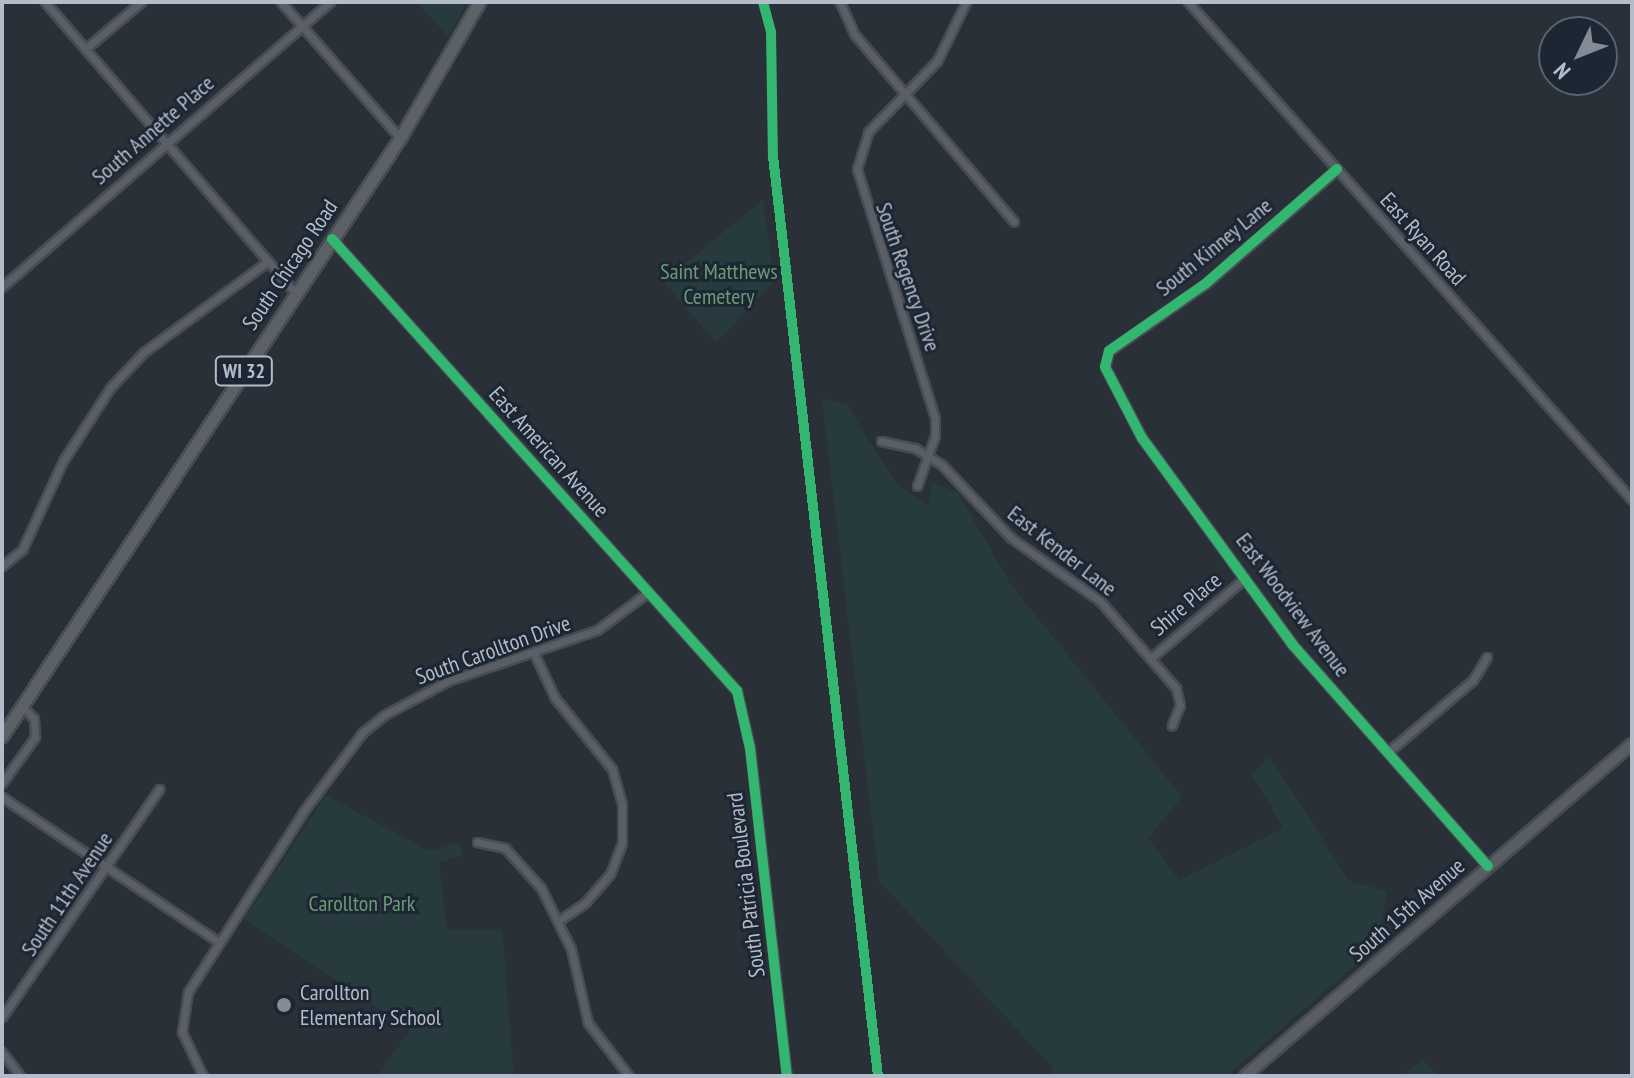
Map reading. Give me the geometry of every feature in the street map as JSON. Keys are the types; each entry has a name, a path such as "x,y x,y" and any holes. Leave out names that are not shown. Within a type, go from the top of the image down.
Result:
{"main road":[{"name":"South Chicago Road","path":"2,736 400,138 479,2"}],"street":[{"path":"45,2 295,293"},
{"path":"85,49 141,2"},
{"path":"281,2 400,138"},
{"name":"South Annette Place","path":"2,287 330,2"},
{"path":"840,2 855,35 1014,222"},
{"name":"South Regency Drive","path":"917,486 929,456 935,427 930,400 857,177 868,132 943,52 966,2"},
{"name":"East Ryan Road","path":"1188,2 1632,500"},
{"name":"South Kinney Lane","path":"1112,349 1205,284 1337,169"},
{"name":"East American Avenue","path":"332,239 737,691"},
{"path":"2,566 14,559 68,451 110,388 144,352 267,262"},
{"name":"East Woodview Avenue","path":"1112,349 1105,367 1129,419 1292,644 1488,866"},
{"name":"East Kender Lane","path":"881,441 929,456 1019,545 1100,601 1180,694 1172,725"},
{"name":"Shire Place","path":"1151,658 1245,578"},
{"name":"South Carollton Drive","path":"203,1076 185,1047 182,1017 198,972 303,812 362,733 384,715 448,681 597,630 647,593"},
{"path":"534,653 555,698 612,769 622,804 622,843 610,874 585,903 561,919"},
{"path":"1388,752 1473,680 1487,657"},
{"name":"South Patricia Boulevard","path":"737,691 750,748 787,1076"},
{"path":"2,783 35,737 34,719 22,706"},
{"name":"South 15th Avenue","path":"1245,1076 1632,744"},
{"name":"South 11th Avenue","path":"2,1017 159,789"},
{"path":"2,797 219,942"},
{"path":"477,842 505,848 561,919 588,1023 629,1076"},
{"path":"2,1052 20,1076"}],"green space":[{"path":"417,2 467,2 448,37"},
{"name":"Saint Matthews Cemetery","path":"763,200 774,281 716,343 663,281"},
{"path":"822,399 847,405 896,483 929,507 932,482 958,493 1010,583 1182,797 1148,838 1179,880 1284,828 1251,774 1270,757 1349,881 1387,891 1379,944 1227,1076 1049,1076 1054,1069 879,881"},
{"name":"Carollton Park","path":"326,795 429,851 459,843 463,855 439,863 447,930 502,929 514,1076 378,1076 410,1029 244,919"},
{"path":"1422,1059 1438,1076 1402,1076"}],"cycle path":[{"path":"763,2 771,32 773,156 878,1076"},
{"path":"1337,169 1205,284 1109,351 1105,367 1142,438 1292,644 1488,866"},
{"path":"332,239 737,691 750,748 787,1076"}],"place":[{"name":"Carollton Elementary School","path":"284,1005"}]}
